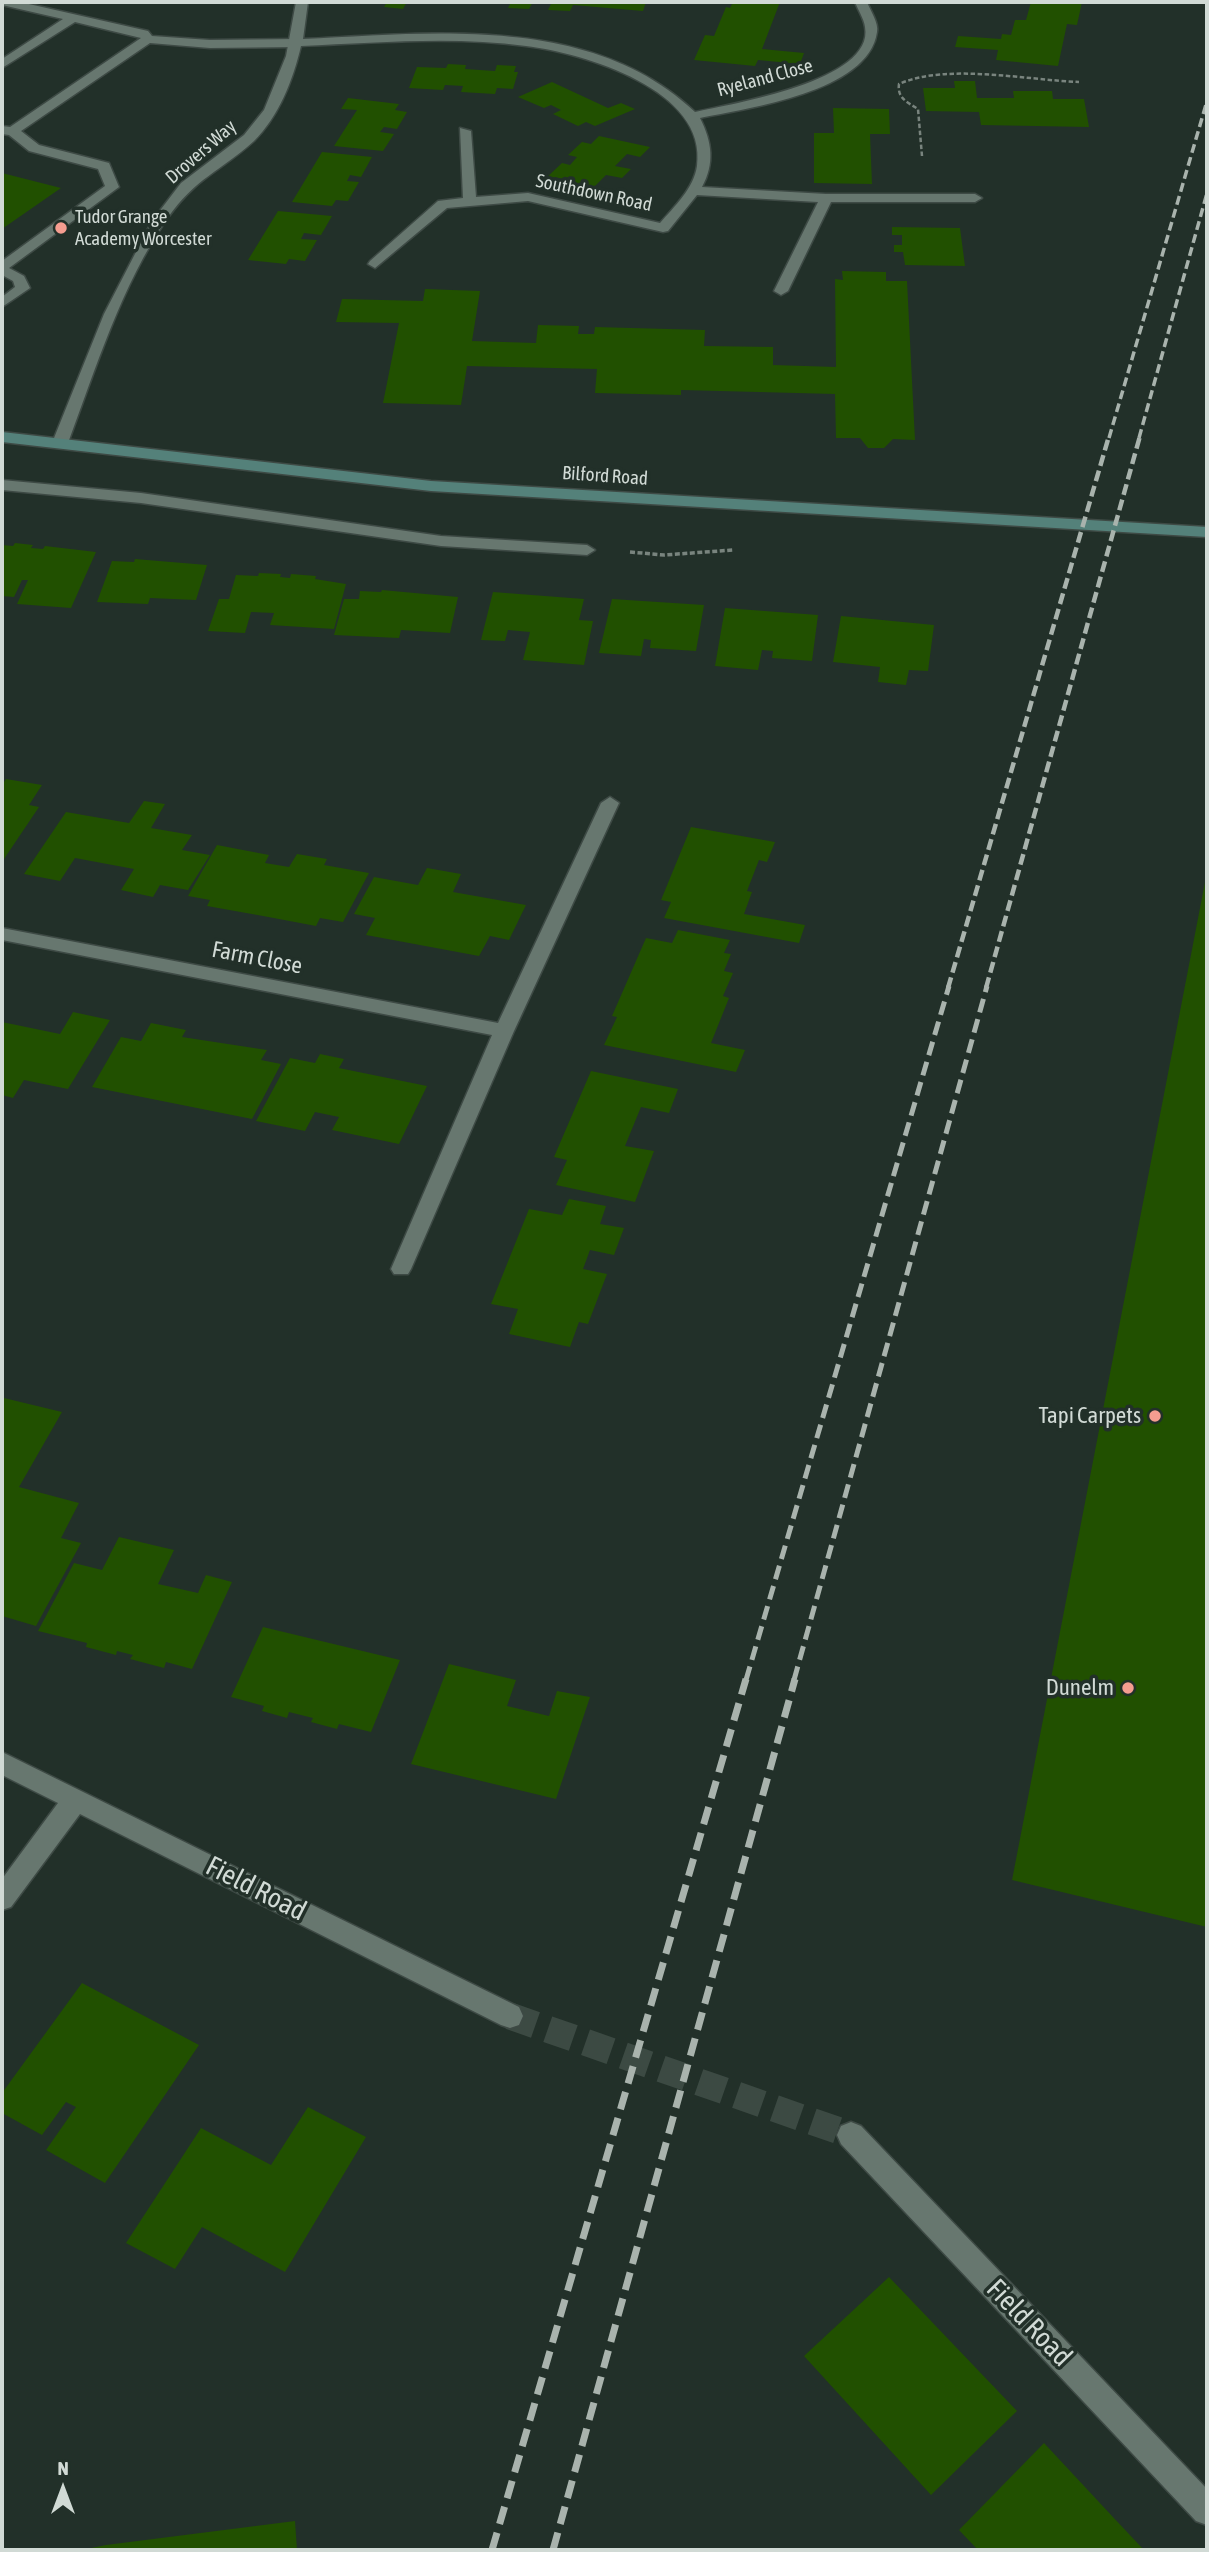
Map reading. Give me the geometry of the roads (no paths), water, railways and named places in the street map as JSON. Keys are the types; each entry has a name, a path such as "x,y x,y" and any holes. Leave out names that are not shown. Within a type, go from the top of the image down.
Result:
{"street":[{"name":"Southdown Road","path":"5,2 144,34 148,39 209,44 491,40 560,48 640,77 668,93 693,116 706,149 704,166 694,191 663,228 528,197 443,204 375,264"},
{"name":"Drovers Way","path":"60,443 109,317 135,264 179,192 251,136 278,95 297,43 302,2"},
{"name":"Ryeland Close","path":"693,116 806,88 850,68 871,41 874,29 861,2"},
{"path":"2,64 73,18"},
{"path":"2,303 23,288 19,279 2,269 112,187 104,166 34,148 7,131 148,39"},
{"path":"465,131 470,202"},
{"path":"694,191 825,198 975,198"},
{"path":"782,291 825,198"},
{"name":"Bilford Road","path":"2,437 430,486 1207,532"},
{"path":"2,485 141,498 442,541 587,550"},
{"path":"401,1269 504,1031 610,803"},
{"name":"Farm Close","path":"2,934 504,1031"},
{"name":"Field Road","path":"2,1763 510,2016"},
{"path":"2,1899 76,1799"},
{"name":"Field Road","path":"850,2136 1207,2510"}],"tunnel":[{"path":"510,2016 851,2135"}],"railway":[{"path":"1109,438 1207,101"},
{"path":"1139,438 1207,193"},
{"path":"948,988 1109,436"},
{"path":"986,988 1140,436"},
{"path":"746,1680 949,986"},
{"path":"794,1680 987,986"},
{"path":"492,2550 746,1679"},
{"path":"553,2550 795,1679"}],"place":[{"name":"Tudor Grange Academy Worcester","path":"61,228"},
{"name":"Tapi Carpets","path":"1155,1416"},
{"name":"Dunelm","path":"1128,1688"}]}
